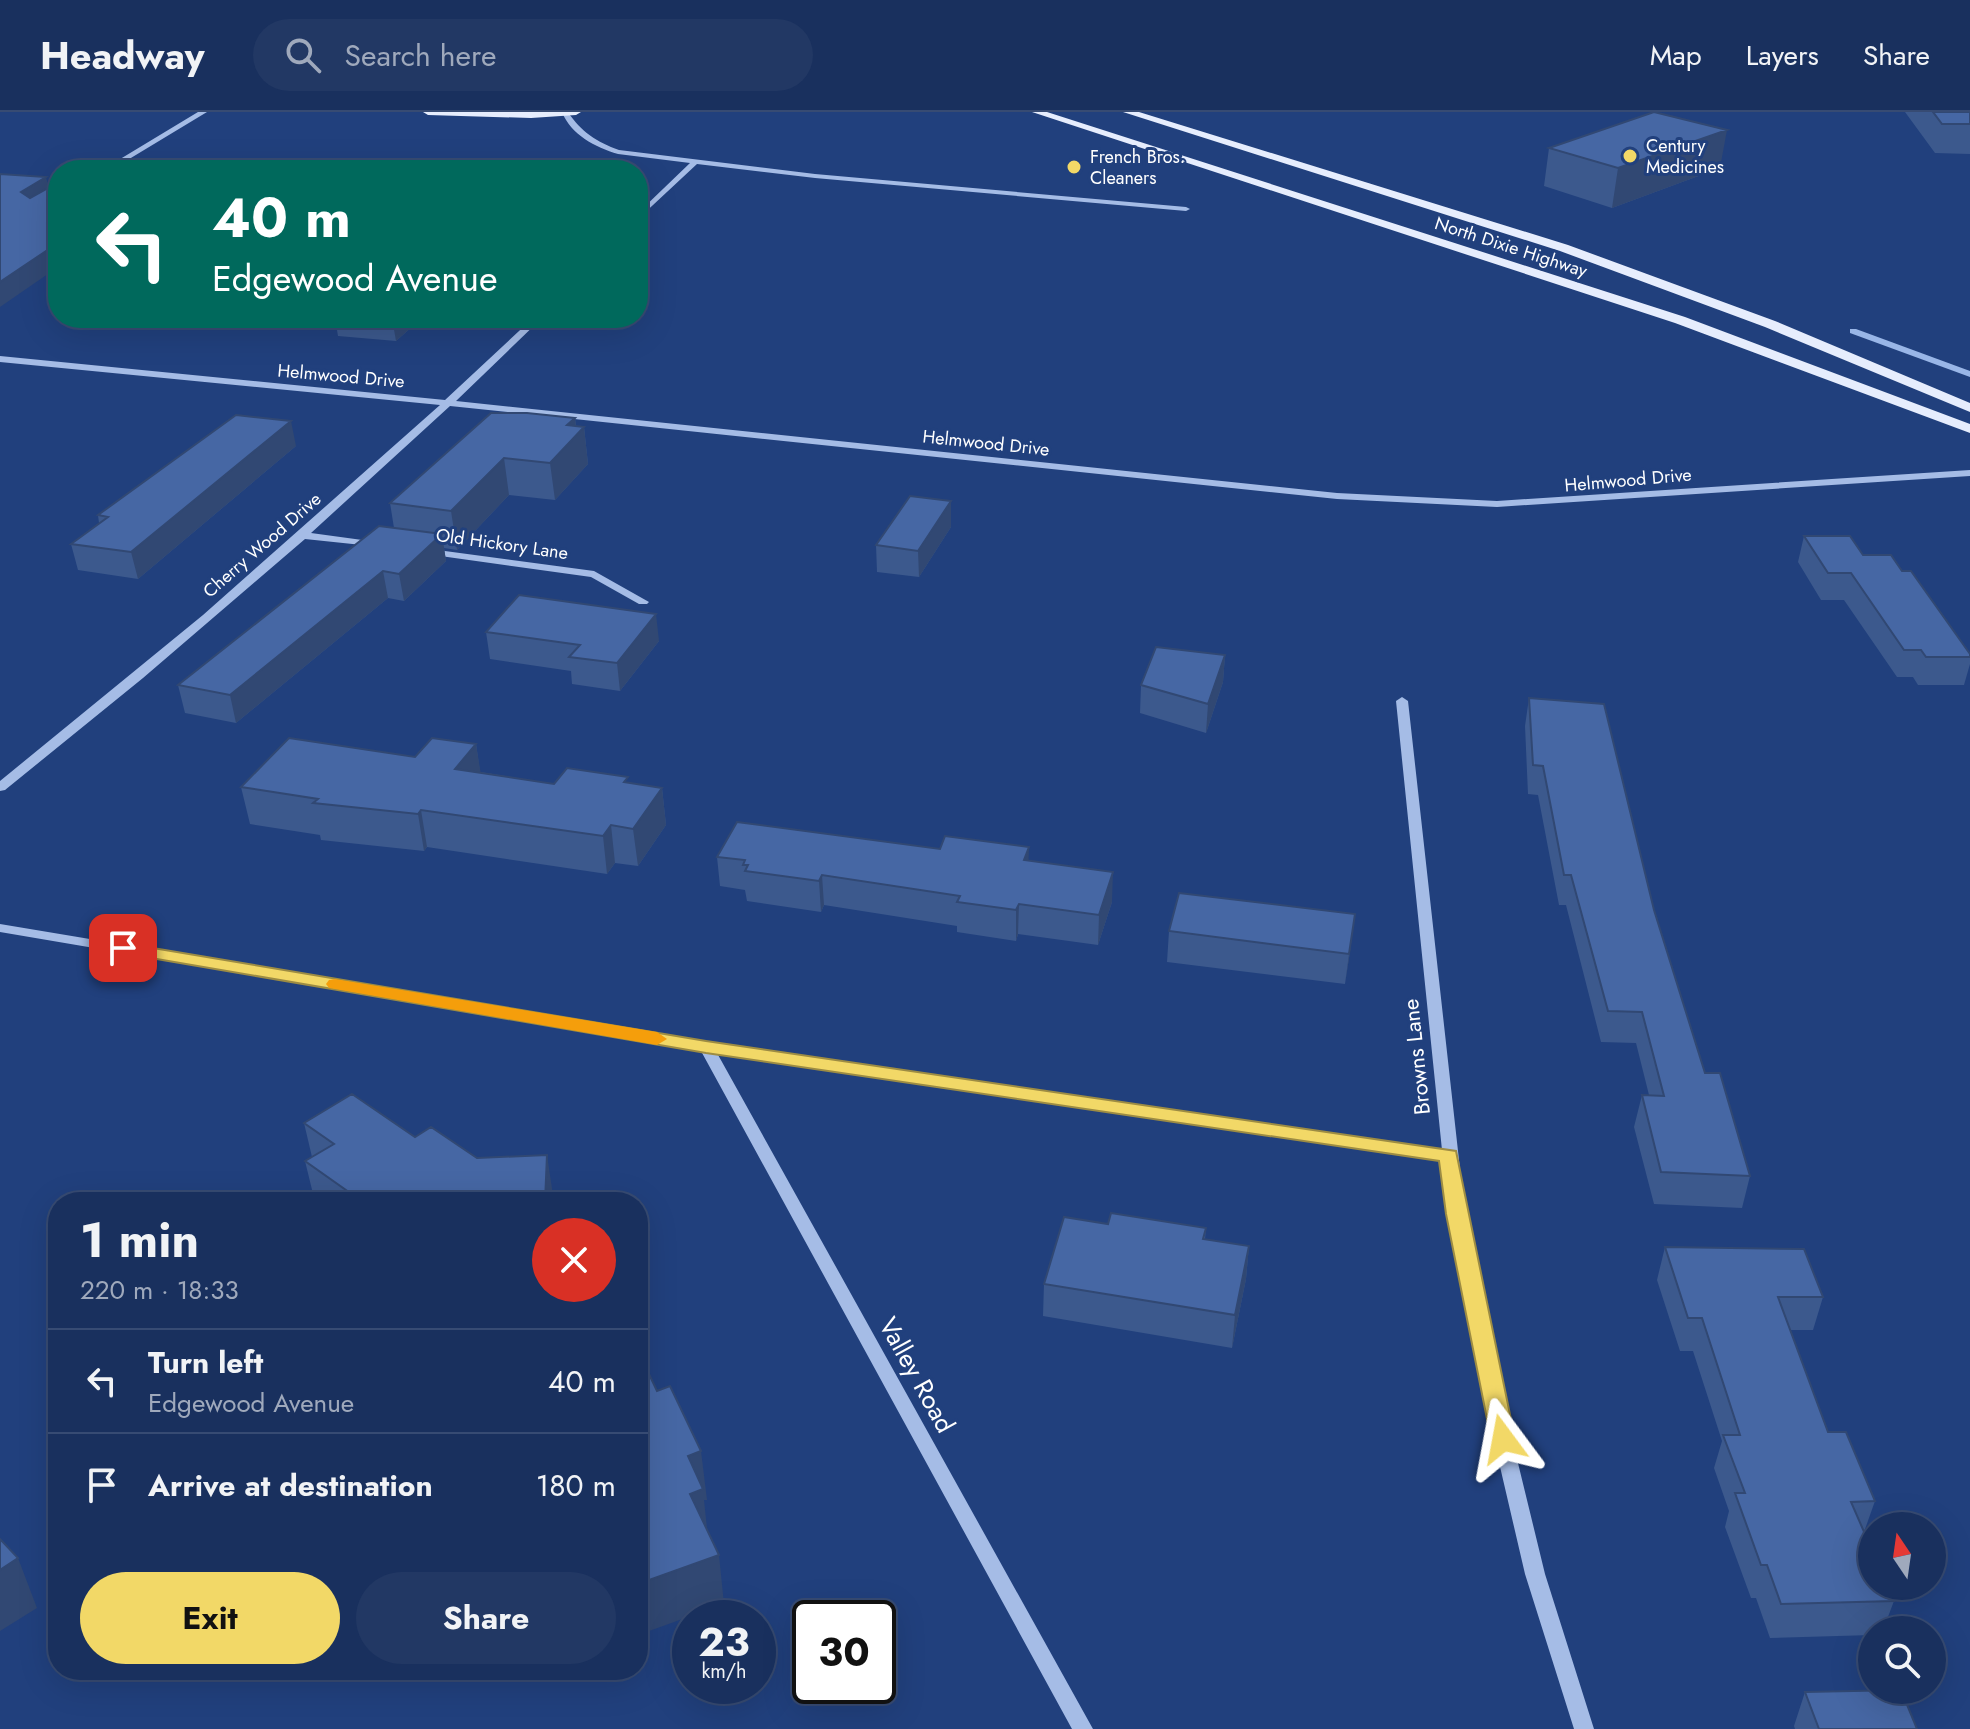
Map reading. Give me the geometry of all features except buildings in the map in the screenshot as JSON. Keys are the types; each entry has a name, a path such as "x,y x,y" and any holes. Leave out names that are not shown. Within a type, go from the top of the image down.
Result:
{"main road":[{"path":"428,112 576,112"},
{"name":"North Dixie Highway","path":"1037,112 1680,320 1970,429"},
{"name":"North Dixie Highway","path":"1128,112 1579,254 1770,324 1970,408"}],"street":[{"path":"123,160 203,112"},
{"path":"565,113 575,129 594,145 618,152 1186,209"},
{"path":"648,207 695,162"},
{"name":"Cherry Wood Drive","path":"0,787 70,733 302,535 528,328"},
{"name":"Helmwood Drive","path":"0,359 1261,489 1497,504 1970,473"},
{"path":"302,535 394,547"},
{"name":"Old Hickory Lane","path":"410,549 594,574 643,602"},
{"name":"Browns Lane","path":"1402,701 1457,1214 1493,1399 1535,1574 1584,1729"},
{"path":"0,928 706,1047 1449,1156"},
{"name":"Valley Road","path":"706,1047 1083,1729"}],"waterway":[{"path":"1853,331 1970,374"}],"slow traffic":[{"path":"335,984 657,1039"}],"place":[{"name":"Century Medicines","path":"1630,156"},
{"name":"French Bros. Cleaners","path":"1074,167"}],"route":[{"path":"123,948 706,1047 1449,1156 1457,1214 1503,1439"}]}
